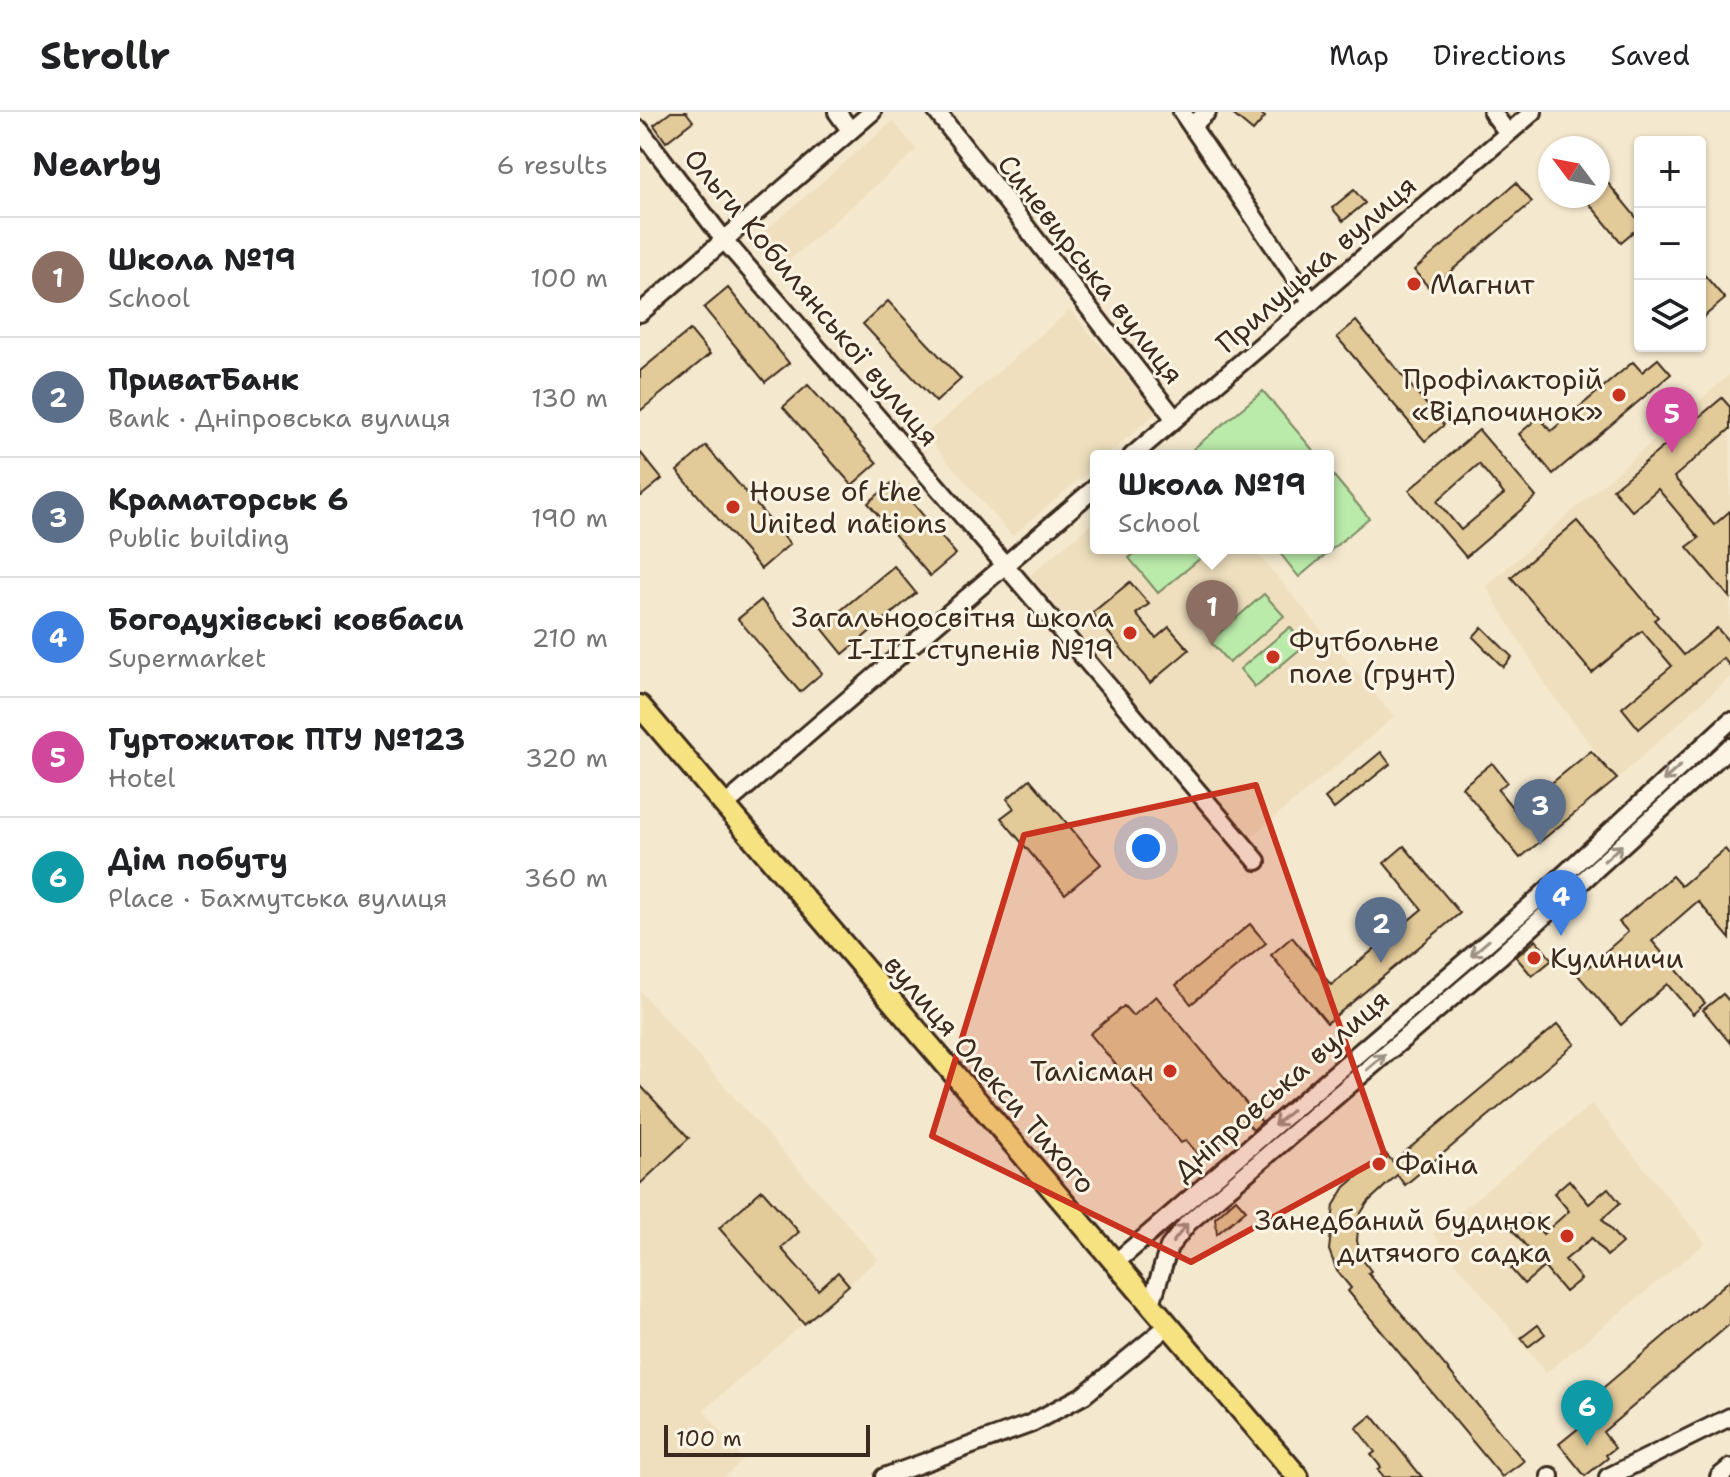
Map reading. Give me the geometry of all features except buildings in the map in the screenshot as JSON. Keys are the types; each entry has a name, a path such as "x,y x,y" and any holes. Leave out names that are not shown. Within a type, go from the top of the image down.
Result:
{"main road":[{"name":"вулиця Олекси Тихого","path":"640,706 1298,1477"}],"street":[{"path":"837,112 850,130"},
{"path":"640,313 872,112"},
{"name":"Синевирська вулиця","path":"937,112 1175,419"},
{"path":"1182,112 1312,302"},
{"path":"1192,126 1207,112"},
{"path":"1492,112 1508,133"},
{"name":"Прилуцька вулиця","path":"1139,450 1533,112"},
{"name":"Ольги Кобилянської вулиця","path":"640,130 724,240 1257,861"},
{"path":"724,806 1090,492"},
{"name":"Дніпровська вулиця","path":"1115,1263 1532,904 1730,721"},
{"name":"Дніпровська вулиця","path":"1151,1304 1169,1247 1188,1223 1499,957 1730,747"},
{"path":"884,1477 1030,1424 1084,1395 1169,1325"},
{"path":"1608,1477 1730,1417"},
{"path":"1719,1477 1730,1468"}],"highlighted area":[{"path":"1256,785 1385,1156 1191,1262 932,1136 1024,835"}],"shaded area":[{"path":"893,121 917,150 788,261 764,232"},
{"path":"1070,310 1157,412 1113,450 1090,450 1090,470 1012,536 925,435"},
{"path":"1730,374 1730,677 1617,779 1549,690 1486,586"},
{"path":"1090,525 1090,554 1258,554 1394,717 1250,838 1030,575"},
{"path":"640,991 878,1259 704,1410 743,1460 724,1477 640,1477"},
{"path":"1592,1104 1705,1243 1546,1373 1433,1234"}],"green space":[{"path":"1263,391 1313,450 1194,450"},
{"path":"1334,476 1369,518 1334,548"},
{"path":"1134,554 1206,554 1158,593 1129,558"},
{"path":"1281,554 1326,554 1299,577"},
{"path":"1264,594 1284,616 1229,663 1210,641"},
{"name":"Футбольне поле (грунт)","path":"1290,627 1305,645 1255,687 1240,669"}],"place":[{"name":"Магнит","path":"1414,284"},
{"name":"Профілакторій «Відпочинок»","path":"1619,395"},
{"name":"Гуртожиток ПТУ №123","path":"1672,453"},
{"name":"House of the United nations","path":"733,507"},
{"name":"Загальноосвітня школа І-ІІІ ступенів №19","path":"1130,633"},
{"name":"Школа №19","path":"1212,646"},
{"name":"Футбольне поле (грунт)","path":"1273,657"},
{"name":"Краматорськ 6","path":"1540,845"},
{"name":"Богодухівські ковбаси","path":"1561,936"},
{"name":"Кулиничи","path":"1534,958"},
{"name":"ПриватБанк","path":"1381,963"},
{"name":"Талісман","path":"1170,1071"},
{"name":"Фаіна","path":"1379,1164"},
{"name":"Занедбаний будинок дитячого садка","path":"1567,1236"},
{"name":"Дім побуту","path":"1587,1446"}]}
